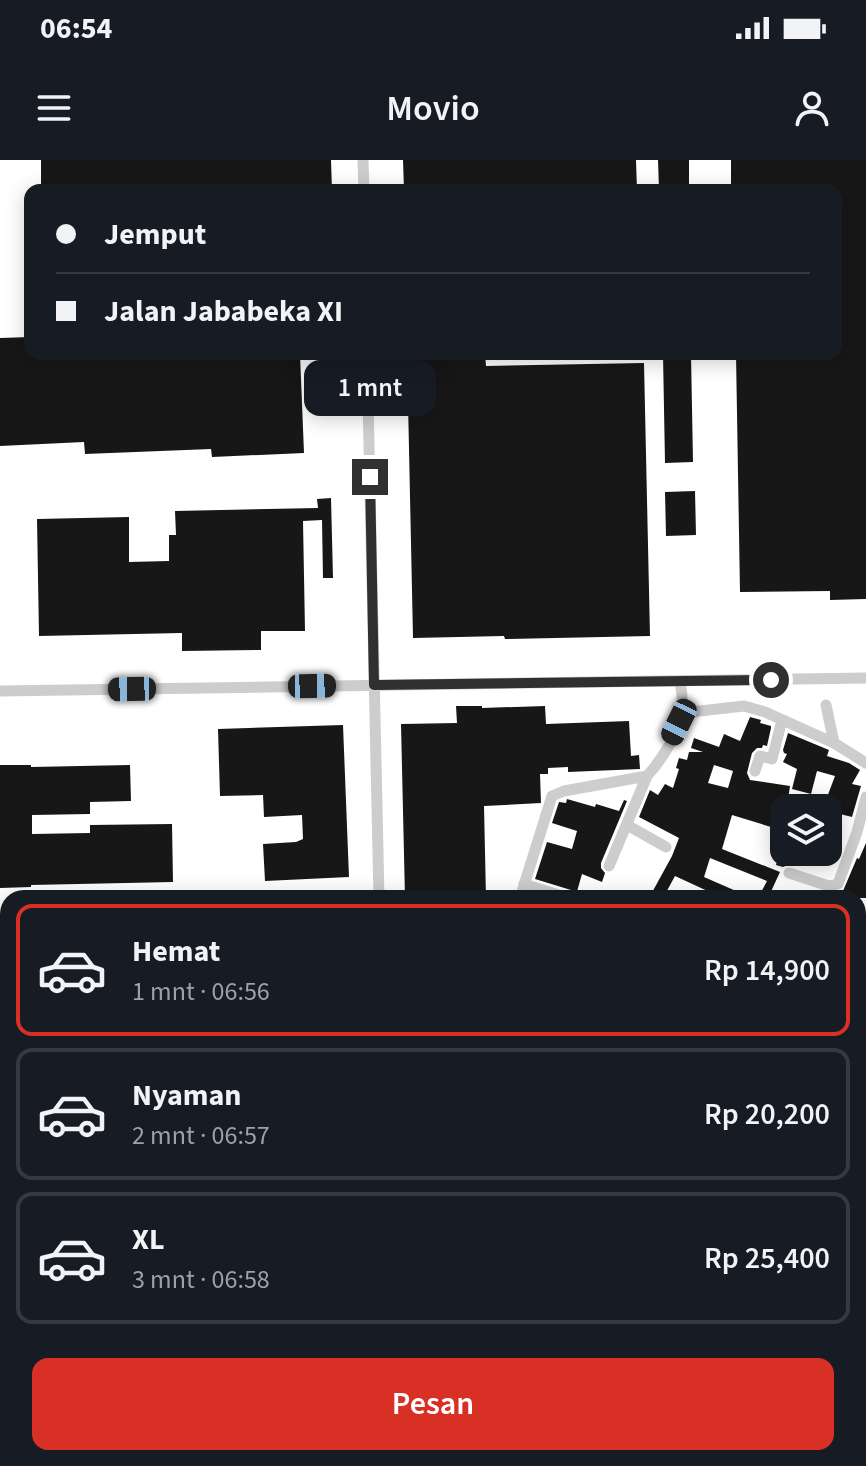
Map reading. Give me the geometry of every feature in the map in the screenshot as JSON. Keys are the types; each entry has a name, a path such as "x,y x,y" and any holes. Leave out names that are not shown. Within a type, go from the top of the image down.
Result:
{"street":[{"path":"363,160 364,184"},
{"path":"367,360 379,890"},
{"path":"0,691 866,678"},
{"path":"609,866 647,776 664,754 682,713 680,681"},
{"path":"682,713 742,705 834,743 866,763"},
{"path":"826,705 834,743"},
{"path":"755,771 760,756 772,759 782,720"},
{"path":"522,890 554,793 647,776"},
{"path":"789,873 829,886 838,884 866,797"},
{"path":"627,825 666,847"},
{"path":"524,884 543,890"}],"building":[{"path":"41,160 331,160 332,184 41,184"},
{"path":"403,160 636,160 637,184 404,184"},
{"path":"658,160 689,160 689,184 659,184"},
{"path":"731,160 866,160 866,599 830,600 830,591 740,592 736,360 842,360 842,184 731,184"},
{"path":"24,337 24,360 300,360 304,453 212,457 211,449 85,454 84,442 0,446 0,338"},
{"path":"407,360 486,360 486,366 644,363 650,636 413,638"},
{"path":"663,360 691,360 693,462 665,463"},
{"path":"695,491 696,535 666,536 665,492"},
{"path":"331,498 333,578 323,578 322,520 303,521 305,631 261,631 261,650 182,651 182,633 39,636 37,519 129,517 129,562 169,561 169,535 176,535 175,511 318,508 317,499"},
{"path":"456,706 545,706 546,724 629,721 631,756 639,755 640,769 568,772 568,767 548,768 548,774 540,774 541,803 484,806 486,890 405,890 401,724 457,723"},
{"path":"750,717 771,726 767,746 763,745 752,753 747,773 750,780 790,786 789,794 770,794 770,827 732,815 722,849 780,872 772,890 762,890 767,881 710,858 704,877 734,890 705,890 675,876 667,890 653,890 679,838 639,817 650,790 658,795 665,784 673,788 679,758 687,760 689,752 703,752 691,748 694,738 719,747 724,734 740,741","holes":["714,765 733,771 728,788 708,783"]},
{"path":"343,725 349,877 265,881 263,844 303,839 302,815 264,817 263,795 220,796 218,729"},
{"path":"788,733 829,750 827,756 860,770 852,784 861,786 852,817 842,814 842,794 828,794 835,776 817,771 811,794 792,789 797,769 783,762 787,754 783,750"},
{"path":"0,765 130,765 131,801 90,802 90,814 32,815 32,834 90,833 90,825 172,824 173,882 0,888"},
{"path":"567,799 619,811 624,800 627,801 601,863 605,873 602,882 582,874 577,890 535,879 547,842 572,849 577,831 552,823 559,802 566,803"},
{"path":"866,843 866,890 843,890 857,858"}],"route":[{"path":"370,477 374,685 771,680"}]}
